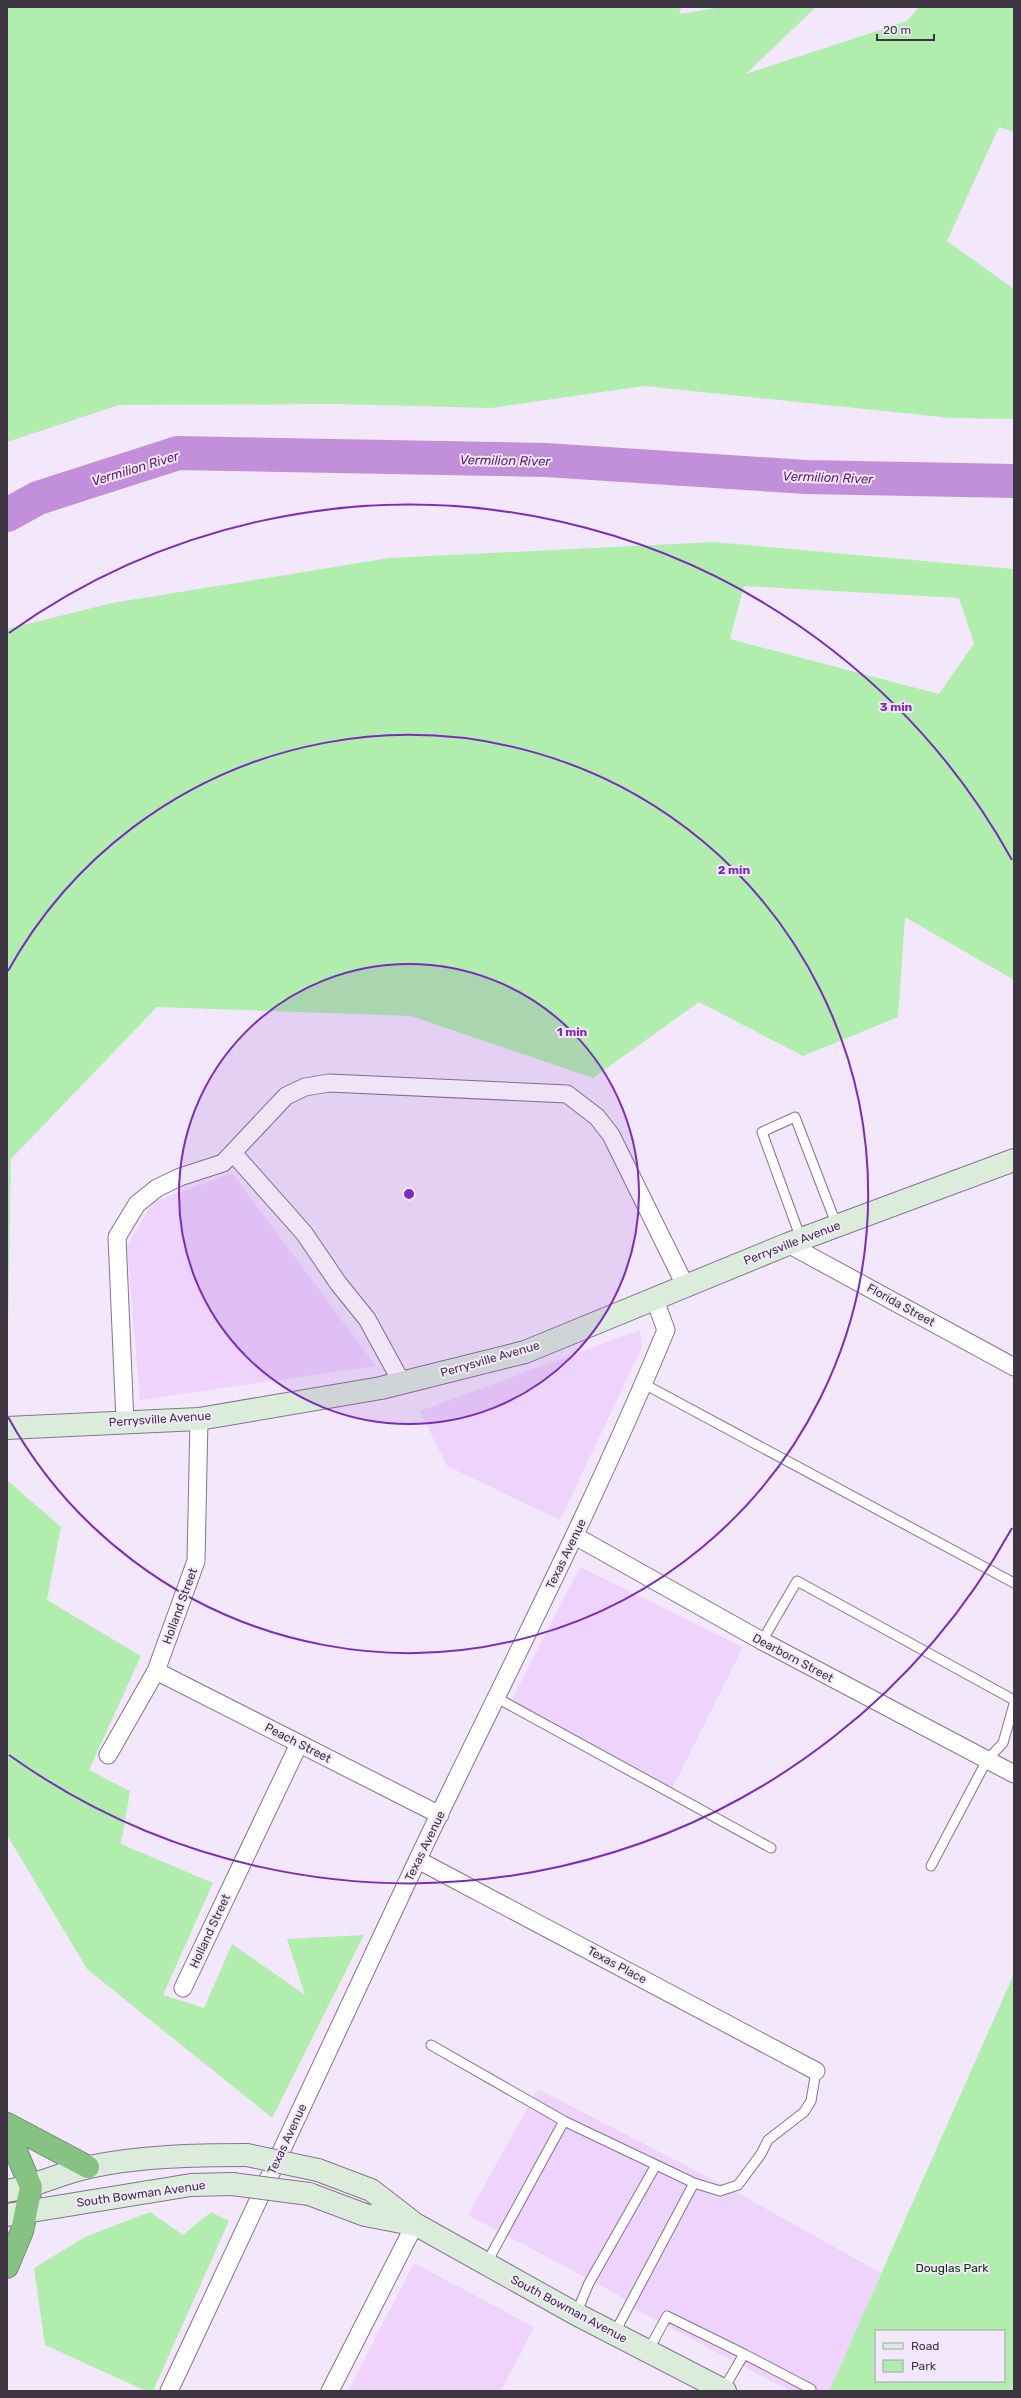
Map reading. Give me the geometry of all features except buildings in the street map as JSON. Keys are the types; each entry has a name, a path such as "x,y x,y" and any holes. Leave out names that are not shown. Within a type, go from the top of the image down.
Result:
{"highway":[{"path":"7,2124 88,2167"},
{"path":"7,2130 31,2187 16,2214 22,2231 7,2268"}],"main road":[{"name":"Perrysville Avenue","path":"7,1428 199,1419 381,1388 524,1352 655,1300 794,1241 1014,1160"},
{"name":"South Bowman Avenue","path":"7,2191 31,2187 88,2167 144,2159 202,2155 247,2155 318,2170 371,2190 415,2224 576,2314 724,2391"},
{"name":"South Bowman Avenue","path":"16,2214 191,2185 232,2184 308,2194 365,2215 415,2224"}],"street":[{"path":"125,1422 117,1237 137,1204 157,1188 180,1177 224,1164 286,1096 305,1087 329,1083 567,1094 597,1117 611,1135 686,1287"},
{"path":"233,1153 304,1233 338,1283 367,1319 402,1382"},
{"name":"Florida Street","path":"794,1241 1014,1367"},
{"name":"Texas Avenue","path":"169,2391 418,1860 575,1536 644,1384 666,1330 655,1300"},
{"name":"Holland Street","path":"108,1755 156,1671 196,1561 199,1419"},
{"name":"Dearborn Street","path":"575,1536 762,1641 1014,1774"},
{"name":"Peach Street","path":"156,1671 440,1815"},
{"name":"Holland Street","path":"183,1988 236,1873 299,1744"},
{"name":"Texas Place","path":"418,1860 816,2071"},
{"path":"330,2391 415,2224"}],"lane":[{"path":"794,1241 762,1132 795,1117 837,1226"},
{"path":"644,1384 1014,1583"},
{"path":"762,1641 797,1581 1014,1700"},
{"path":"497,1698 772,1848"},
{"path":"931,1866 987,1760 1003,1742 1014,1704"},
{"path":"432,2045 564,2121 694,2183 720,2191 738,2184 761,2154 768,2140 804,2112 811,2101 816,2071"},
{"path":"486,2264 564,2121"},
{"path":"576,2314 589,2283 656,2165"},
{"path":"614,2334 694,2183"},
{"path":"648,2351 667,2316 811,2389 810,2391"},
{"path":"724,2391 744,2354"}],"shaded area":[{"path":"232,1173 376,1366 140,1400 127,1246 153,1202"},
{"path":"640,1330 642,1347 560,1520 447,1466 420,1411"},
{"path":"580,1567 743,1647 670,1793 509,1705"},
{"path":"538,2089 729,2188 881,2273 829,2391 790,2391 633,2308 620,2296 468,2215"},
{"path":"414,2263 534,2327 501,2391 348,2391"}],"green space":[{"path":"7,7 682,7 679,14 721,7 816,7 746,74 907,21 919,7 1014,7 1014,132 999,127 947,241 1014,289 1014,419 951,418 644,386 491,408 336,404 119,405 7,442"},
{"path":"713,542 1014,569 1014,980 905,917 898,1017 803,1056 699,1002 593,1078 411,1016 157,1007 11,1159 7,1386 7,629 112,603 390,558","holes":["744,586 959,598 974,643 939,694 730,639"]},
{"path":"7,1480 61,1527 47,1600 141,1656 89,1770 130,1791 121,1844 213,1883 163,1995 204,2008 232,1944 305,1995 287,1939 364,1935 272,2118 87,1969 7,1835"},
{"name":"Douglas Park","path":"1014,1974 1014,2391 829,2391"},
{"path":"150,2212 183,2235 211,2212 229,2221 153,2391 146,2391 45,2345 34,2268 85,2237"}],"waterway":[{"name":"Vermilion River","path":"7,515 38,498 178,453 546,460 806,477 1014,481"}]}
